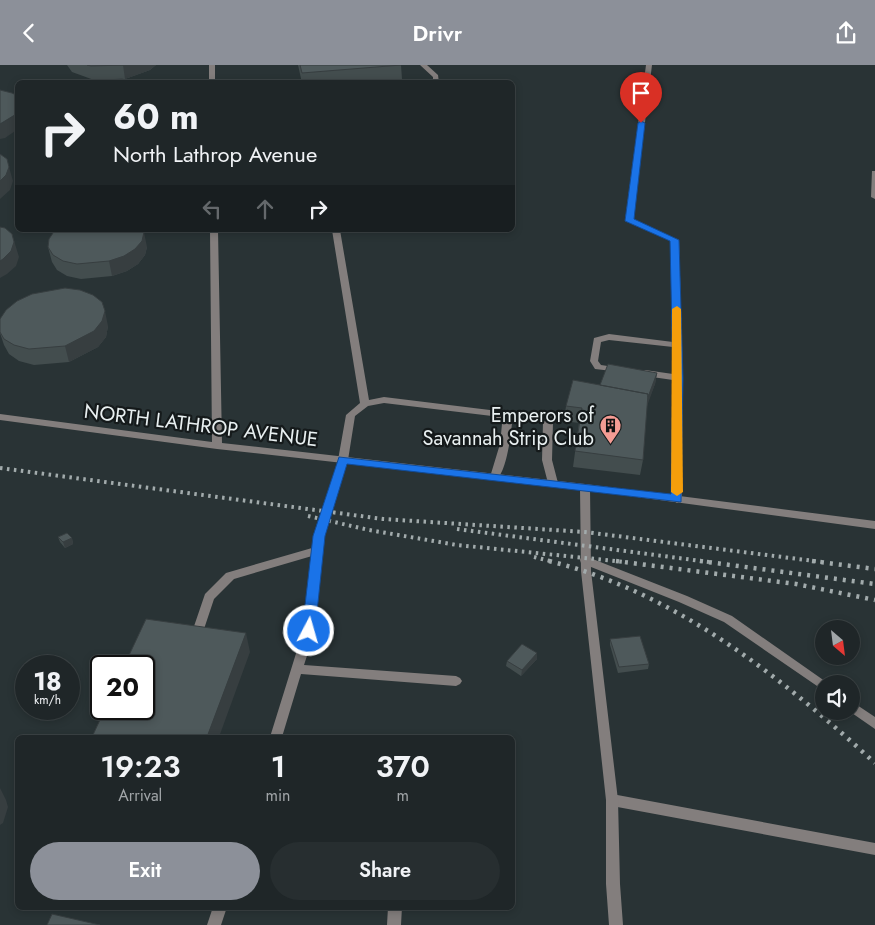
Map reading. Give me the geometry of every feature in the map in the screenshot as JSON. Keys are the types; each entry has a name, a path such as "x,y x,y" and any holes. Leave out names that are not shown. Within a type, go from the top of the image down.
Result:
{"street":[{"path":"212,65 212,80"},
{"path":"423,65 436,76 436,80"},
{"path":"648,65 629,221 675,240 678,345 677,499"},
{"path":"875,173 875,197"},
{"path":"214,232 217,446"},
{"path":"336,232 365,404"},
{"path":"678,345 609,337 597,340 594,361 598,367 678,378"},
{"path":"277,735 309,631 319,536 343,460 352,415 365,404 384,400 495,413 507,423 506,444 495,477"},
{"name":"NORTH LATHROP AVENUE","path":"0,417 217,446 553,483 875,525"},
{"path":"548,422 547,460 553,483"},
{"path":"585,487 585,560 612,800 613,884 616,925"},
{"path":"196,639 209,597 230,576 317,551"},
{"path":"585,560 728,619 815,679"},
{"path":"297,669 456,681"},
{"path":"860,713 875,724"},
{"path":"612,800 875,849"},
{"path":"214,925 219,910"},
{"path":"394,925 395,910"}],"building":[{"path":"87,65 123,65 91,66"},
{"path":"300,65 401,65 302,73"},
{"path":"0,90 15,94 15,115 0,124"},
{"path":"0,154 7,159 9,167 6,175 0,181"},
{"path":"0,227 5,228 12,234 14,242 11,251 0,261"},
{"path":"54,232 144,232 142,241 135,249 124,256 109,261 77,264 63,261 53,255 48,247 49,239"},
{"path":"65,288 80,290 93,295 102,302 105,311 102,321 94,331 65,346 29,349 14,345 4,339 0,332 0,319 6,310 17,301 32,294"},
{"path":"608,364 657,373 648,397 648,394 600,385"},
{"name":"Emperors of Savannah Strip Club","path":"573,380 648,394 643,460 575,451 582,408 566,406"},
{"path":"67,533 72,538 63,542 58,537"},
{"path":"146,619 246,633 208,735 93,735 100,720 155,720 155,655 129,655"},
{"path":"640,636 649,664 619,667 610,639"},
{"path":"522,644 537,653 522,670 507,661"},
{"path":"52,914 100,925 47,925"}],"railway":[{"path":"0,468 383,519 585,532 822,562"},
{"path":"308,516 369,530 457,545 619,561"},
{"path":"457,529 709,562"},
{"path":"534,557 554,562"},
{"path":"549,561 595,575 640,594 683,616 724,641 764,669 875,763"},
{"path":"619,561 625,562"},
{"path":"619,561 796,584 875,600"},
{"path":"700,561 875,584"},
{"path":"812,561 875,569"}],"slow traffic":[{"path":"677,309 677,492"}],"place":[{"name":"Emperors of Savannah Strip Club","path":"610,445"}],"route":[{"path":"309,631 319,536 343,460 677,499 678,345 675,240 629,221 641,123"}]}
